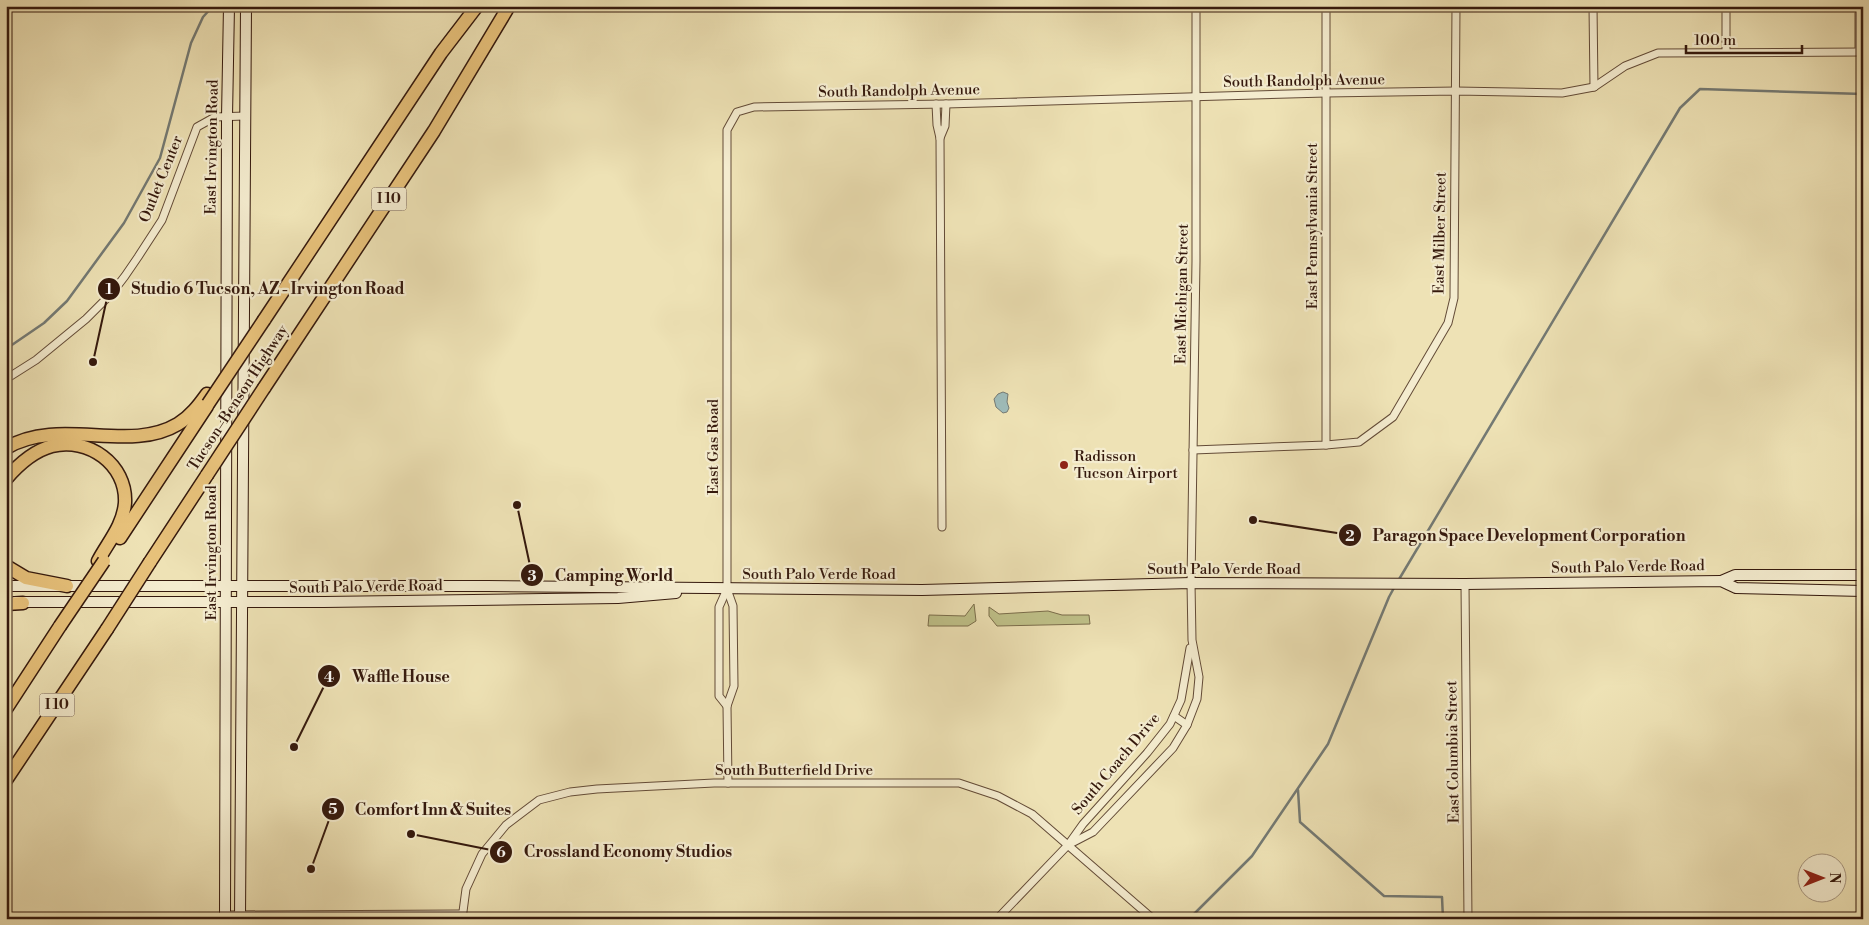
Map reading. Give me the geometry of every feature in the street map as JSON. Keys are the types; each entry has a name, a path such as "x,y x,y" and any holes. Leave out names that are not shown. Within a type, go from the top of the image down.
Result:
{"highway":[{"name":"Tucson–Benson Highway","path":"6,709 208,399 286,286 441,53 477,6"},
{"name":"Tucson–Benson Highway","path":"6,780 434,131 509,6"},
{"path":"6,448 28,439 48,435 134,436 157,432 185,419 208,399"},
{"path":"6,479 27,459 51,446 68,444 81,446 105,458 120,477 124,487 125,502 119,525 101,561"},
{"path":"6,566 26,578 67,586"},
{"path":"6,603 23,603"},
{"path":"6,700 45,650"}],"main road":[{"name":"East Irvington Road","path":"225,917 226,117 229,6"},
{"path":"240,917 246,6"},
{"name":"South Palo Verde Road","path":"1721,582 1735,575 1863,575"},
{"name":"South Palo Verde Road","path":"6,586 243,585 922,590 1191,583 1465,584 1721,582 1736,588 1863,592"},
{"path":"497,600 524,593 568,593 574,591 577,587"},
{"name":"South Palo Verde Road","path":"23,603 243,604 618,598 726,589"}],"street":[{"name":"East Michigan Street","path":"1191,583 1196,261 1196,6"},
{"name":"East Pennsylvania Street","path":"1326,6 1326,445"},
{"name":"East Milber Street","path":"1193,450 1359,442 1392,417 1448,323 1454,298 1456,6"},
{"path":"1593,6 1594,86"},
{"path":"1726,6 1726,52"},
{"path":"1859,6 1861,52"},
{"name":"South Randolph Avenue","path":"737,112 754,107 946,104 1326,93 1456,91 1562,93 1594,86 1625,66 1658,53 1861,52"},
{"path":"936,104 940,138 942,527"},
{"path":"940,138 945,126 946,104"},
{"name":"East Gas Road","path":"728,783 727,706 734,686 733,606 726,589 727,130 737,112"},
{"name":"Outlet Center","path":"6,379 36,360 86,319 112,293 162,220 196,127 215,117 244,116"},
{"name":"South Coach Drive","path":"1068,844 1093,832 1173,748 1187,725 1197,699 1198,684 1192,640 1191,583"},
{"name":"East Columbia Street","path":"1465,584 1468,919"},
{"path":"726,589 719,607 719,617 720,696 727,706"},
{"path":"1863,592 1863,651"},
{"name":"South Coach Drive","path":"997,919 1068,844 1170,724 1181,700 1192,640"},
{"path":"1174,716 1187,725"},
{"name":"South Butterfield Drive","path":"460,917 466,888 482,854 506,825 539,800 570,792 597,788 728,783 958,783 998,796 1032,814 1153,919"},
{"path":"225,917 460,917"}],"green space":[{"path":"974,604 976,621 968,626 928,626 929,615 965,616"},
{"path":"989,607 999,614 1048,611 1062,615 1089,615 1090,624 997,626 989,616"}],"water":[{"path":"1003,392 1008,394 1007,402 1009,408 1007,412 1003,413 996,407 994,399"}],"waterway":[{"path":"6,349 44,323 67,301 124,223 160,158 191,43 203,17 213,6"},
{"path":"1398,581 1680,108 1700,89 1863,94"},
{"path":"1189,919 1252,856 1328,744 1395,586"},
{"path":"1298,790 1300,822 1384,896 1442,897 1443,919"}],"place":[{"name":"Studio 6 Tucson, AZ - Irvington Road","path":"93,362"},
{"name":"Radisson Tucson Airport","path":"1064,465"},
{"name":"Camping World","path":"517,505"},
{"name":"Paragon Space Development Corporation","path":"1253,520"},
{"name":"Waffle House","path":"294,747"},
{"name":"Crossland Economy Studios","path":"411,834"},
{"name":"Comfort Inn & Suites","path":"311,869"}]}
